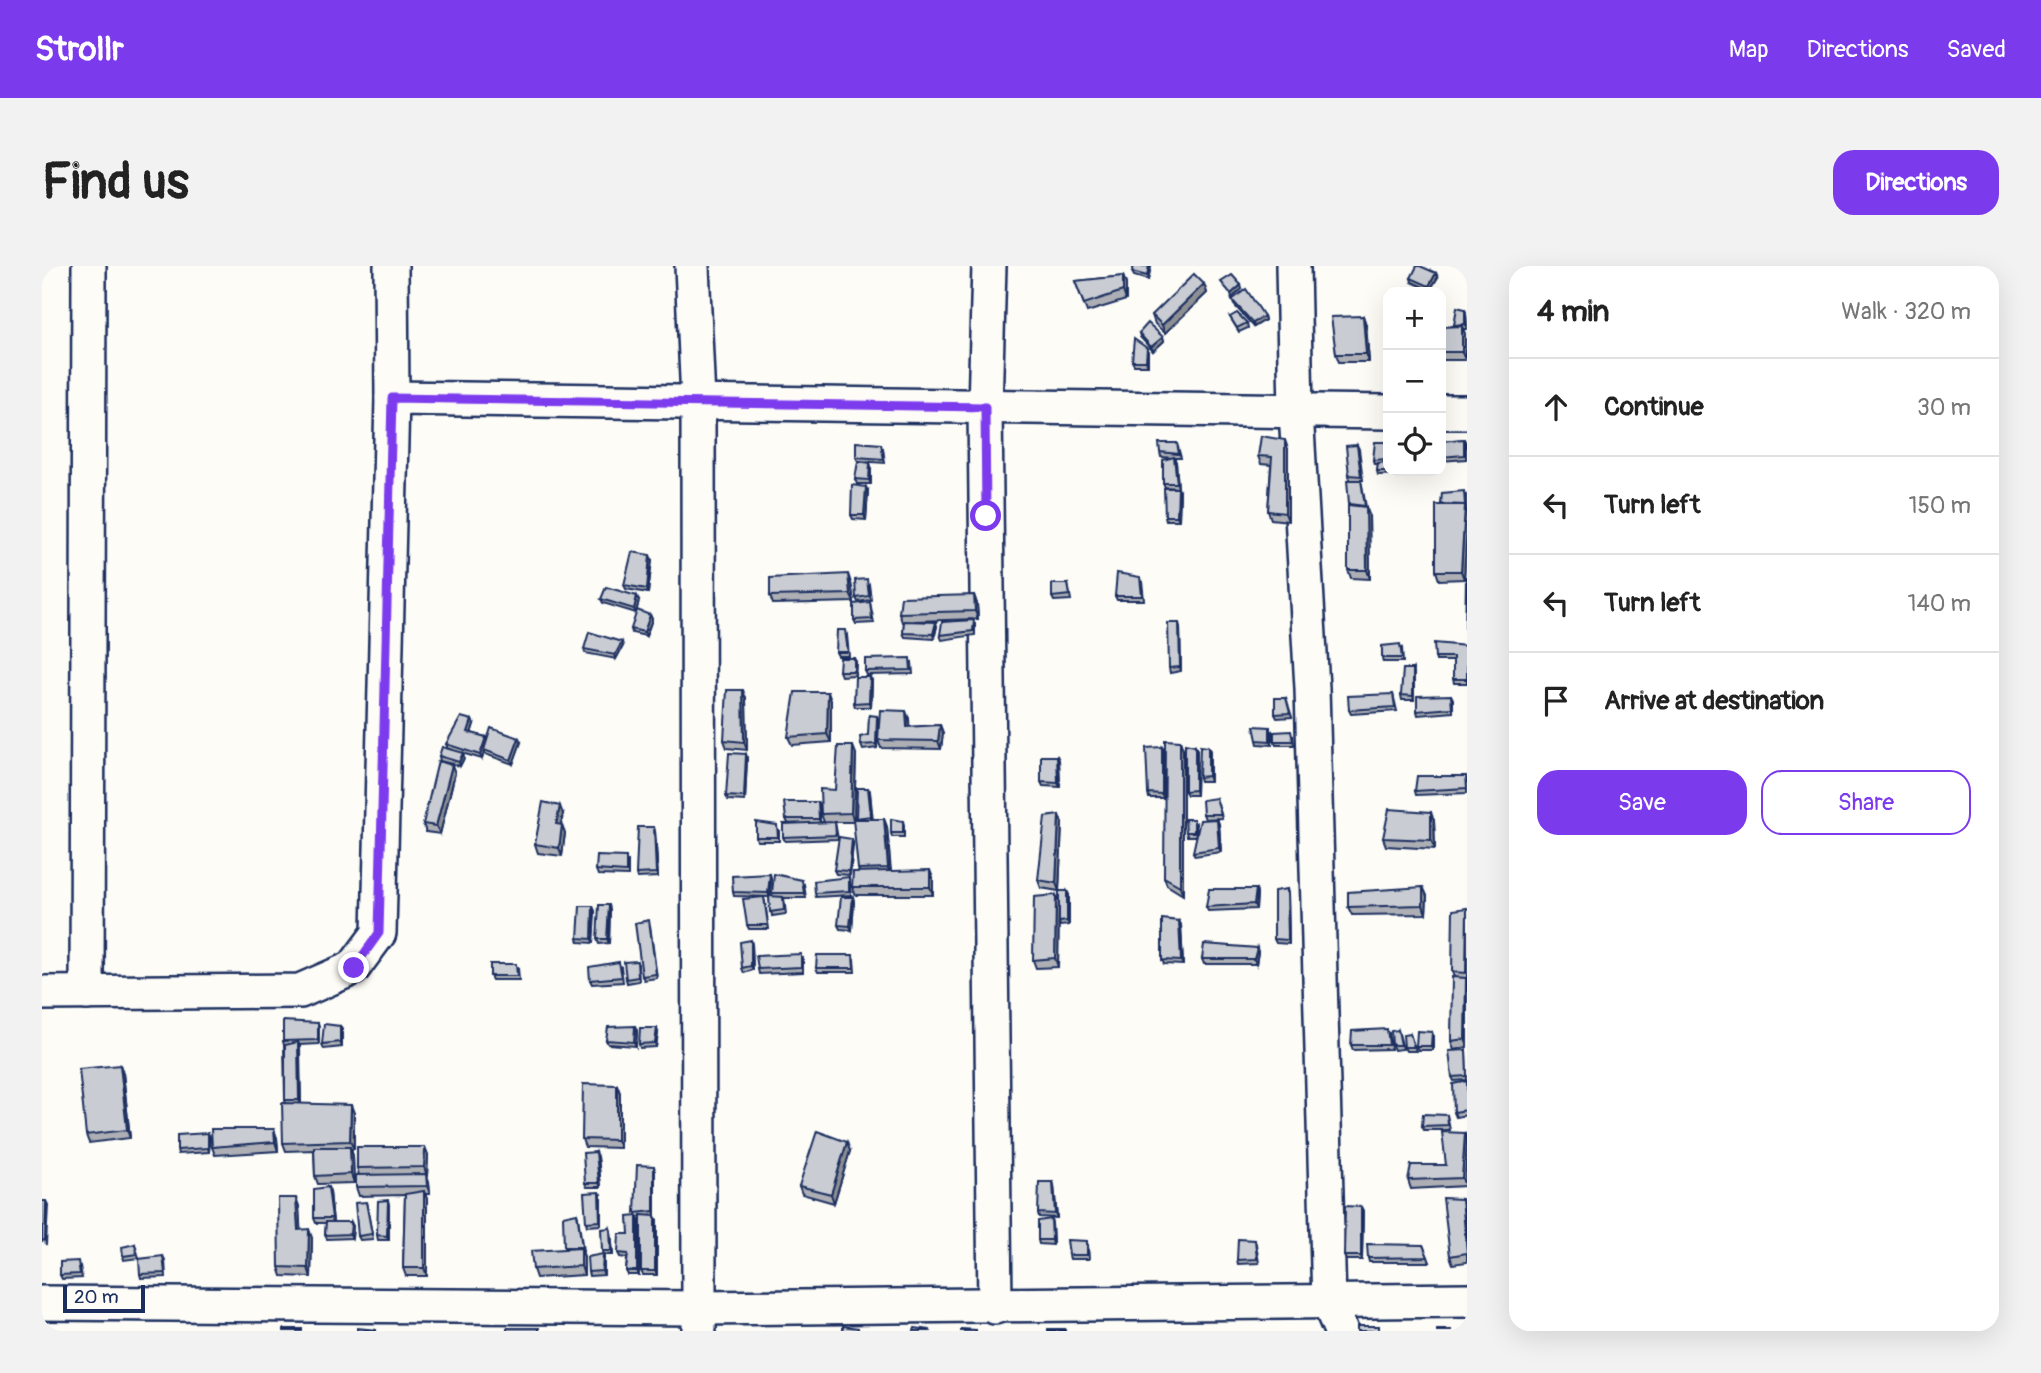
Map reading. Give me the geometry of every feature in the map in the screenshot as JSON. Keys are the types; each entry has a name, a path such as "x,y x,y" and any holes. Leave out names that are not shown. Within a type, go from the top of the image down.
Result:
{"street":[{"path":"87,993 89,266"},
{"path":"42,993 300,991 354,968 379,933 392,398 391,266"},
{"path":"692,266 698,401 699,1320"},
{"path":"989,266 985,407 995,1307"},
{"path":"1293,266 1296,411 1312,688 1335,1317"},
{"path":"392,398 1383,412"},
{"path":"1446,412 1467,412"},
{"path":"42,1303 699,1320 995,1307 1335,1317 1467,1300"}],"building":[{"path":"1134,266 1149,266 1147,276 1132,272"},
{"path":"1417,266 1436,273 1429,286 1411,278"},
{"path":"1194,274 1204,284 1162,325 1152,315"},
{"path":"1232,275 1241,285 1231,294 1221,282"},
{"path":"1123,276 1123,291 1084,304 1075,281"},
{"path":"1246,289 1264,316 1253,323 1232,300"},
{"path":"1457,307 1465,309 1465,324 1454,325"},
{"path":"1237,313 1247,323 1237,328 1230,317"},
{"path":"1363,316 1366,354 1336,354 1331,317"},
{"path":"1148,323 1163,337 1151,347 1139,333"},
{"path":"1462,326 1462,352 1446,352 1446,327"},
{"path":"1134,339 1147,348 1146,361 1132,361"},
{"path":"1261,436 1285,440 1285,513 1268,511 1272,457 1258,456"},
{"path":"1464,439 1464,455 1446,457 1446,441"},
{"path":"856,442 881,444 884,459 856,457"},
{"path":"1375,442 1383,442 1383,459 1373,460"},
{"path":"1159,443 1177,443 1179,454 1160,452"},
{"path":"1357,445 1361,476 1349,475 1346,446"},
{"path":"1174,457 1177,483 1163,483 1163,460"},
{"path":"858,461 870,463 869,480 855,479"},
{"path":"1383,462 1383,471 1377,471 1378,463"},
{"path":"1347,480 1361,480 1365,506 1349,504"},
{"path":"852,485 866,487 864,515 851,515"},
{"path":"1164,488 1178,488 1177,516 1165,516"},
{"path":"1464,491 1465,505 1441,504 1442,493"},
{"path":"1348,505 1366,507 1367,570 1348,570"},
{"path":"1436,505 1465,505 1461,571 1436,571"},
{"path":"632,552 650,555 647,589 624,585"},
{"path":"1117,573 1140,577 1142,596 1115,596"},
{"path":"848,574 850,594 770,596 770,578"},
{"path":"1466,577 1467,636 1465,636"},
{"path":"867,579 869,596 856,598 855,580"},
{"path":"1052,584 1068,584 1070,595 1052,597"},
{"path":"606,587 637,596 634,609 601,599"},
{"path":"974,595 975,611 899,613 901,597"},
{"path":"870,602 872,619 854,620 854,604"},
{"path":"637,610 650,615 644,632 631,629"},
{"path":"974,620 973,631 940,635 942,622"},
{"path":"904,621 936,622 933,634 903,633"},
{"path":"1168,623 1179,623 1180,667 1169,668"},
{"path":"837,630 845,630 848,652 836,652"},
{"path":"589,632 622,642 615,655 584,649"},
{"path":"1434,643 1467,646 1467,679 1453,679 1453,657 1435,657"},
{"path":"1400,644 1402,658 1382,658 1382,646"},
{"path":"840,658 854,658 854,671 839,671"},
{"path":"910,658 911,670 865,671 865,659"},
{"path":"1403,669 1413,669 1413,696 1401,695"},
{"path":"855,677 870,677 869,702 854,703"},
{"path":"727,690 743,690 744,742 724,740"},
{"path":"795,692 828,692 827,734 788,737"},
{"path":"1393,694 1395,707 1349,710 1348,696"},
{"path":"1451,695 1452,708 1417,711 1417,696"},
{"path":"1275,698 1286,698 1290,713 1275,714"},
{"path":"880,710 906,711 907,727 940,725 938,741 878,740"},
{"path":"869,715 877,716 876,744 861,745 860,737 868,735"},
{"path":"461,717 472,720 468,732 486,737 480,755 446,744"},
{"path":"1254,726 1270,727 1270,741 1257,740"},
{"path":"491,728 519,738 511,760 484,750"},
{"path":"1291,731 1293,741 1274,741 1274,732"},
{"path":"1165,740 1180,741 1180,886 1164,877"},
{"path":"1185,744 1195,746 1195,790 1185,791"},
{"path":"838,746 853,746 851,813 821,814 820,789 835,790"},
{"path":"1200,746 1208,747 1208,776 1199,777"},
{"path":"442,747 463,753 459,762 439,756"},
{"path":"1162,747 1162,794 1148,793 1146,748"},
{"path":"729,753 746,754 744,797 726,796"},
{"path":"1041,756 1057,756 1058,783 1041,782"},
{"path":"438,761 452,765 436,826 423,824"},
{"path":"1417,776 1466,776 1467,788 1415,791"},
{"path":"857,788 868,788 871,816 856,818"},
{"path":"1216,798 1221,814 1203,814 1202,800"},
{"path":"543,802 560,806 556,824 562,825 559,848 535,844"},
{"path":"784,802 818,802 819,819 786,819"},
{"path":"1389,809 1431,812 1431,840 1383,838"},
{"path":"1059,815 1056,883 1038,880 1045,817"},
{"path":"853,819 884,819 888,868 858,869"},
{"path":"891,819 903,821 903,833 891,833"},
{"path":"1185,819 1194,819 1194,832 1186,832"},
{"path":"1217,819 1219,848 1193,852 1200,820"},
{"path":"756,822 777,825 778,837 756,837"},
{"path":"835,822 836,835 783,837 783,824"},
{"path":"638,827 654,827 656,873 636,874"},
{"path":"839,837 852,839 849,871 834,870"},
{"path":"597,856 626,857 626,872 596,870"},
{"path":"930,870 930,887 852,887 853,872"},
{"path":"770,874 768,893 733,892 732,876"},
{"path":"774,874 802,880 804,893 772,893"},
{"path":"849,877 849,891 815,893 814,881"},
{"path":"1423,887 1423,905 1348,907 1348,892"},
{"path":"1209,889 1256,889 1254,904 1206,907"},
{"path":"1287,889 1288,940 1274,939 1274,891"},
{"path":"1059,891 1067,891 1067,921 1059,922"},
{"path":"1056,895 1055,958 1033,960 1034,897"},
{"path":"769,896 783,897 784,910 770,912"},
{"path":"764,897 768,925 747,925 743,899"},
{"path":"841,897 853,897 850,926 838,925"},
{"path":"599,905 609,905 607,939 597,939"},
{"path":"580,906 593,906 592,939 578,938"},
{"path":"1467,908 1466,973 1452,972 1453,910"},
{"path":"1162,919 1179,921 1181,961 1162,960"},
{"path":"649,920 656,974 642,976 635,923"},
{"path":"751,940 751,966 742,968 740,942"},
{"path":"1204,944 1257,948 1254,959 1202,959"},
{"path":"801,954 801,967 758,969 756,956"},
{"path":"817,955 853,955 854,968 816,968"},
{"path":"637,961 638,977 626,979 624,962"},
{"path":"619,962 622,977 590,980 589,967"},
{"path":"490,964 516,964 517,976 490,976"},
{"path":"1452,977 1466,978 1465,1039 1451,1041"},
{"path":"283,1021 318,1023 318,1040 283,1041"},
{"path":"324,1024 340,1026 340,1042 322,1044"},
{"path":"635,1026 634,1042 606,1040 608,1027"},
{"path":"640,1028 657,1028 655,1043 639,1044"},
{"path":"1387,1029 1389,1045 1351,1045 1352,1031"},
{"path":"1398,1030 1401,1045 1392,1045 1391,1031"},
{"path":"1417,1031 1432,1032 1431,1046 1416,1046"},
{"path":"1410,1034 1414,1047 1404,1047 1403,1035"},
{"path":"298,1042 299,1100 285,1100 285,1045"},
{"path":"1466,1050 1467,1076 1452,1077 1449,1051"},
{"path":"120,1065 127,1130 86,1135 79,1069"},
{"path":"1467,1081 1467,1110 1454,1112 1453,1084"},
{"path":"583,1084 617,1085 617,1140 582,1139"},
{"path":"282,1103 351,1105 350,1141 283,1143"},
{"path":"1423,1114 1447,1115 1448,1125 1422,1126"},
{"path":"211,1129 274,1129 275,1142 212,1147"},
{"path":"817,1131 847,1142 831,1194 799,1186"},
{"path":"1442,1132 1465,1133 1462,1178 1408,1180 1411,1165 1446,1165"},
{"path":"208,1133 208,1148 177,1150 177,1135"},
{"path":"314,1147 350,1147 351,1174 315,1176"},
{"path":"357,1147 425,1147 424,1167 357,1168"},
{"path":"596,1152 599,1183 585,1183 583,1153"},
{"path":"637,1165 654,1166 654,1211 635,1213"},
{"path":"426,1174 427,1186 356,1187 356,1175"},
{"path":"1039,1182 1053,1182 1055,1214 1038,1213"},
{"path":"328,1187 332,1218 314,1218 314,1189"},
{"path":"424,1191 424,1268 403,1268 405,1194"},
{"path":"599,1192 600,1221 586,1222 584,1193"},
{"path":"278,1198 296,1198 298,1230 309,1229 308,1268 279,1267"},
{"path":"1443,1198 1462,1199 1467,1253 1450,1256"},
{"path":"388,1200 387,1236 377,1235 378,1201"},
{"path":"42,1201 46,1201 45,1240 42,1241"},
{"path":"366,1202 372,1234 358,1236 355,1203"},
{"path":"1345,1206 1361,1207 1361,1256 1344,1256"},
{"path":"577,1213 582,1247 564,1247 563,1216"},
{"path":"641,1215 655,1216 655,1271 641,1271"},
{"path":"637,1216 637,1271 626,1271 628,1254 618,1253 619,1234 629,1234 628,1217"},
{"path":"1051,1219 1052,1240 1038,1240 1038,1221"},
{"path":"326,1222 351,1222 350,1234 325,1235"},
{"path":"610,1228 611,1251 602,1251 601,1229"},
{"path":"1238,1239 1255,1240 1257,1259 1237,1260"},
{"path":"1067,1240 1087,1241 1087,1255 1069,1255"},
{"path":"135,1244 137,1254 123,1256 122,1247"},
{"path":"1367,1244 1423,1245 1428,1257 1368,1258"},
{"path":"581,1248 581,1266 533,1269 531,1251"},
{"path":"603,1254 602,1271 588,1272 587,1257"},
{"path":"163,1256 165,1273 140,1274 139,1259"},
{"path":"78,1261 80,1274 60,1275 60,1262"},
{"path":"843,1326 858,1328 858,1331 843,1331"},
{"path":"1357,1326 1379,1326 1379,1331 1357,1331"},
{"path":"357,1328 376,1330 376,1331 357,1331"},
{"path":"507,1328 539,1328 539,1331 507,1331"},
{"path":"302,1329 302,1331 284,1331"},
{"path":"1065,1329 1065,1331 1048,1331"}],"route":[{"path":"354,968 379,933 392,398 985,407 986,516"}]}
